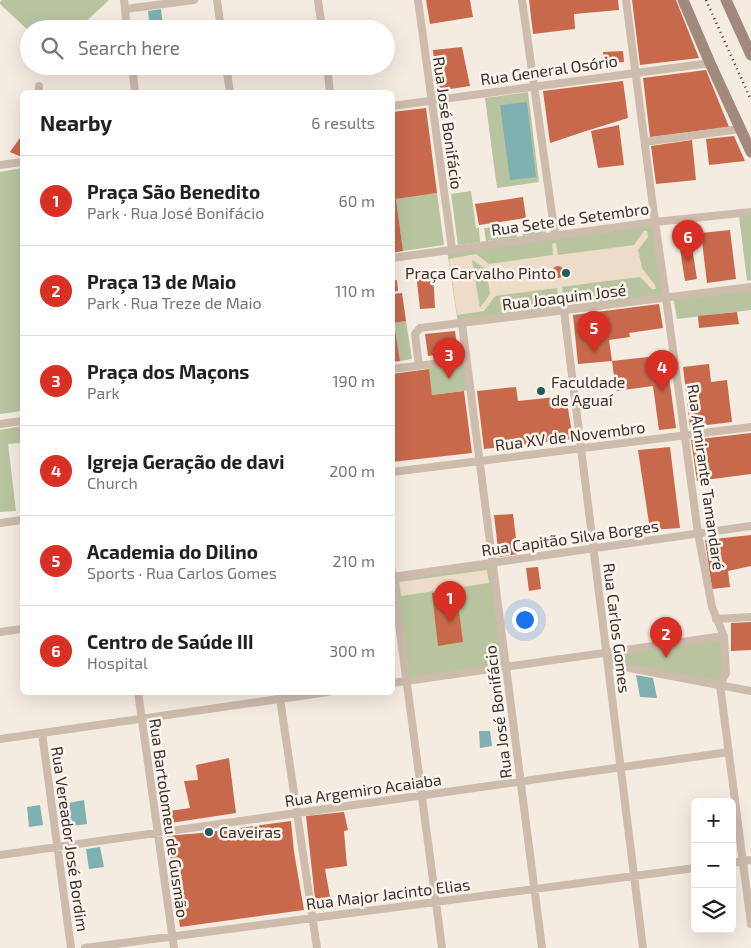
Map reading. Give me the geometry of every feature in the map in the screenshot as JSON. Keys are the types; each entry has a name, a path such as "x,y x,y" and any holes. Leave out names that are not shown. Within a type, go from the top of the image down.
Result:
{"main road":[{"path":"683,0 751,152"},
{"path":"726,0 751,55"}],"street":[{"path":"124,0 126,20"},
{"path":"125,9 194,0"},
{"path":"217,0 220,20"},
{"path":"318,0 321,20"},
{"name":"Rua José Bonifácio","path":"418,0 452,249"},
{"path":"522,0 555,235"},
{"name":"Rua Almirante Tamandaré","path":"626,0 698,533 712,608 724,636 726,673 720,685 747,861 751,924"},
{"name":"Rua General Osório","path":"395,106 710,63"},
{"path":"133,75 135,90"},
{"path":"227,75 230,90"},
{"path":"328,75 330,90"},
{"path":"646,142 740,129"},
{"path":"0,165 20,162"},
{"name":"Rua Sete de Setembro","path":"395,258 655,222 751,212"},
{"name":"Rua Joaquim José","path":"419,366 415,334 420,328 749,287"},
{"name":"Rua Carlos Gomes","path":"564,311 643,948"},
{"name":"Rua José Bonifácio","path":"462,324 542,948"},
{"path":"395,369 466,360"},
{"path":"0,424 20,421"},
{"name":"Rua XV de Novembro","path":"395,472 751,427"},
{"path":"0,523 20,520"},
{"name":"Rua Capitão Silva Borges","path":"395,575 751,526"},
{"path":"395,590 442,948"},
{"path":"716,619 751,617"},
{"path":"0,632 20,629"},
{"path":"395,683 724,636"},
{"path":"608,664 751,691"},
{"name":"Rua Bartolomeu de Gusmão","path":"138,695 174,948"},
{"path":"0,739 141,719 279,696 317,948"},
{"name":"Rua Vereador José Bordim","path":"42,733 71,948"},
{"name":"Rua Argemiro Acaiaba","path":"0,855 729,752"},
{"name":"Rua Major Jacinto Elias","path":"86,948 691,869"}],"green space":[{"path":"2,0 109,0 88,20 20,20 20,23 0,2"},
{"path":"528,92 539,182 497,188 485,98"},
{"path":"20,168 20,411 0,414 0,172"},
{"path":"471,191 476,228 479,228 480,242 458,245 451,194"},
{"path":"437,193 444,245 403,251 396,199"},
{"path":"751,215 751,280 747,281 739,216"},
{"path":"544,220 546,233 523,236 521,223"},
{"path":"655,222 666,298 458,324 447,250"},
{"path":"515,224 517,237 486,241 484,228"},
{"path":"751,287 751,310 677,319 673,297"},
{"path":"406,321 412,359 400,361 395,323"},
{"path":"466,360 470,390 432,395 428,365"},
{"path":"20,426 20,443 8,444 16,511 0,512 0,430"},
{"path":"493,562 507,667 407,681 395,592 395,577"},
{"path":"724,636 726,673 720,685 608,664 606,653"}],"shaded area":[{"name":"Praça Carvalho Pinto","path":"644,231 647,231 648,237 638,250 642,268 656,289 652,289 640,277 599,282 562,287 564,301 559,302 557,288 495,296 484,311 457,315 449,259 476,254 489,264 553,255 552,244 556,243 558,255 634,245","holes":["472,260 486,269 490,294 480,308"]},
{"path":"487,570 489,583 401,596 399,582"}],"water":[{"path":"161,9 162,20 149,20 148,11"},
{"path":"527,102 536,177 510,180 500,105"},
{"path":"636,675 653,678 657,698 640,697"},
{"path":"479,731 490,731 492,746 480,748"},
{"path":"84,800 87,824 65,827 63,804"},
{"path":"40,805 43,825 29,827 27,807"},
{"path":"100,847 104,867 89,869 86,849"}],"building":[{"path":"426,0 470,0 473,17 430,24"},
{"path":"529,0 618,0 619,10 574,14 575,29 533,34"},
{"path":"632,0 676,0 699,58 640,65"},
{"path":"462,47 470,86 437,91 433,50"},
{"path":"623,51 624,62 605,63 603,52"},
{"path":"706,70 729,127 650,137 643,78"},
{"path":"623,81 628,118 550,143 543,91"},
{"path":"426,108 437,193 396,199 403,251 395,252 395,112"},
{"path":"619,125 624,165 598,168 591,131"},
{"path":"734,136 745,161 709,165 706,139"},
{"path":"20,138 20,156 10,152"},
{"path":"692,140 696,180 656,184 651,146"},
{"path":"523,197 526,218 479,225 475,204"},
{"path":"730,230 736,279 707,283 701,233"},
{"path":"691,241 697,279 685,281 679,243"},
{"path":"558,266 564,272 558,278 552,272"},
{"path":"433,271 435,308 420,309 416,273"},
{"path":"395,280 397,280 398,291 395,292"},
{"path":"402,293 406,321 395,323 395,294"},
{"path":"659,304 663,328 629,333 630,337 609,340 612,361 578,364 573,315"},
{"path":"737,312 739,324 699,328 698,316"},
{"path":"395,329 400,361 395,362"},
{"path":"455,331 458,352 428,356 425,334"},
{"path":"666,355 676,428 659,430 653,386 616,391 612,361"},
{"path":"709,364 711,382 727,380 732,422 690,427 683,367"},
{"path":"429,369 432,395 464,391 472,453 395,462 395,374"},
{"path":"516,387 518,401 566,396 573,439 484,449 477,391"},
{"path":"751,433 751,474 697,481 691,440"},
{"path":"670,447 680,528 650,530 638,450"},
{"path":"513,514 518,554 499,557 494,515"},
{"path":"751,535 751,566 728,571 730,587 712,589 705,540"},
{"path":"538,567 541,589 529,591 526,568"},
{"path":"456,589 463,642 438,646 432,593"},
{"path":"751,622 751,650 731,651 731,623"},
{"path":"229,758 236,813 164,824 162,812 190,808 184,781 198,780 196,765"},
{"path":"344,812 348,830 344,831 347,866 325,869 332,908 316,908 306,816"},
{"path":"291,821 294,852 304,910 180,927 167,836"}],"railway":[{"path":"706,0 751,100"}],"place":[{"name":"Centro de Saúde III","path":"688,261"},
{"name":"Praça Carvalho Pinto","path":"566,273"},
{"name":"Academia do Dilino","path":"594,352"},
{"name":"Praça dos Maçons","path":"449,379"},
{"name":"Faculdade de Aguaí","path":"541,391"},
{"name":"Igreja Geração de davi","path":"662,391"},
{"name":"Praça São Benedito","path":"450,622"},
{"name":"Praça 13 de Maio","path":"666,658"},
{"name":"Caveiras","path":"209,832"}]}
